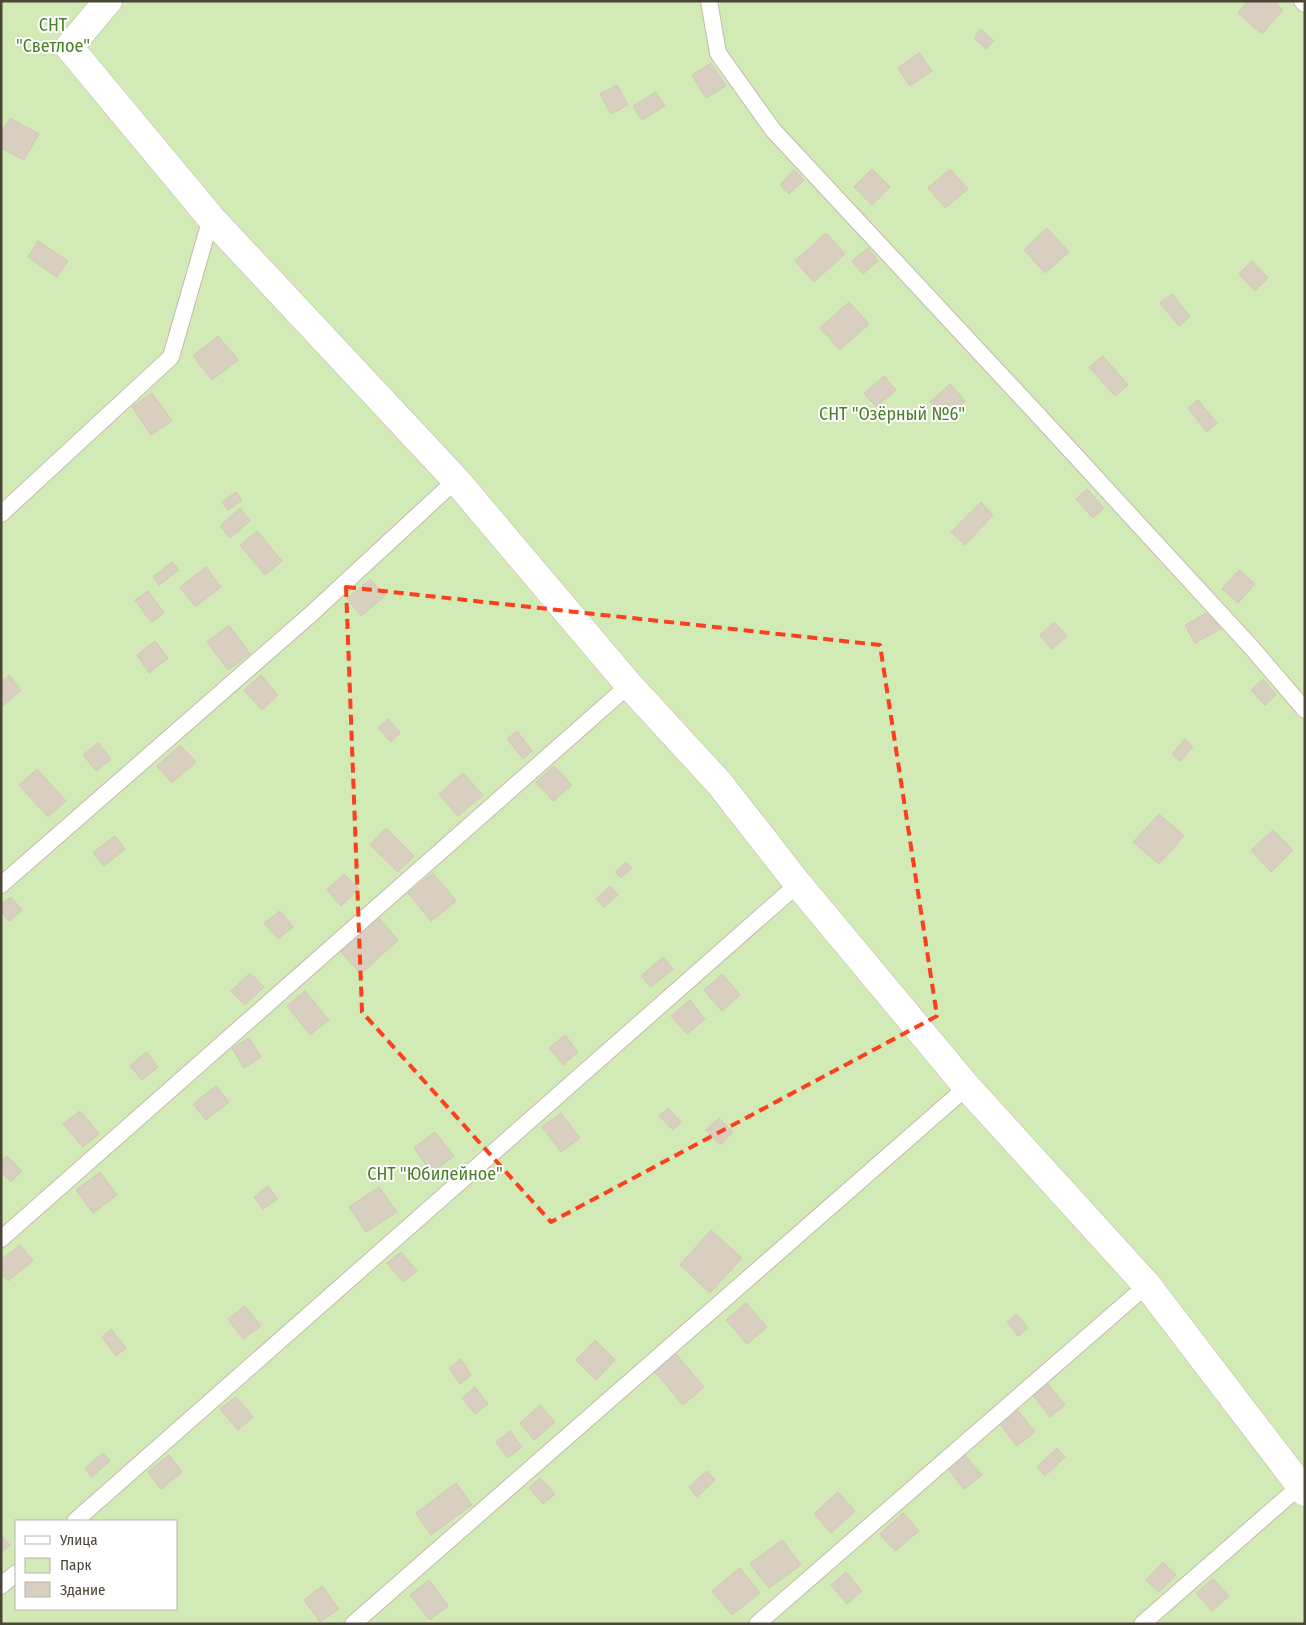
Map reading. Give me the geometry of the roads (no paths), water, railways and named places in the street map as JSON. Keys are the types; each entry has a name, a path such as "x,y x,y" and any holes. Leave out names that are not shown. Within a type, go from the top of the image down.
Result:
{"street":[{"path":"108,1 69,47 211,218 456,480 629,685 720,784 798,884 967,1087 1147,1285 1302,1489"}],"lane":[{"path":"709,1 718,53 773,130 1066,445 1252,648 1305,710"},
{"path":"1302,1 1305,4"},
{"path":"1,514 171,356 211,218"},
{"path":"1,885 310,615 456,480"},
{"path":"1,1239 629,685"},
{"path":"76,1520 798,884"},
{"path":"353,1624 967,1087"},
{"path":"757,1624 1147,1285"},
{"path":"1142,1624 1302,1489"},
{"path":"1,1586 15,1574"}],"park label":[{"name":"СНТ \"Светлое\"","path":"53,35"},
{"name":"СНТ \"Озёрный №6\"","path":"892,414"},
{"name":"СНТ \"Юбилейное\"","path":"435,1174"}]}
